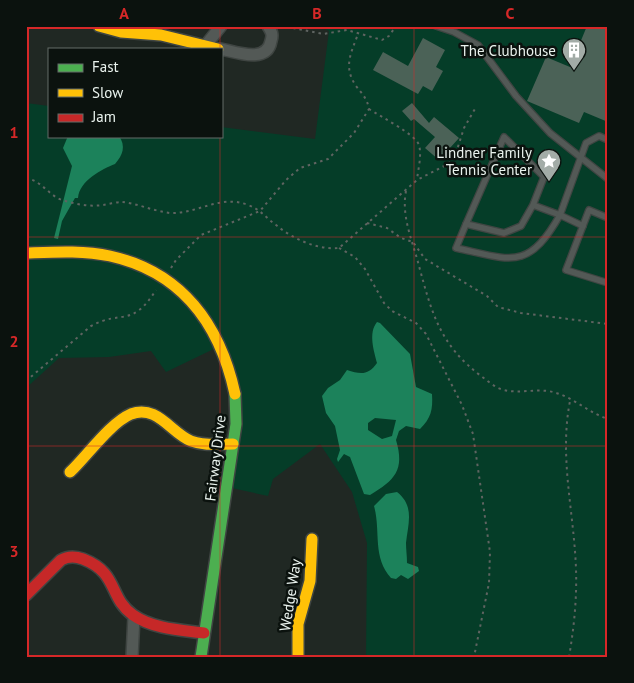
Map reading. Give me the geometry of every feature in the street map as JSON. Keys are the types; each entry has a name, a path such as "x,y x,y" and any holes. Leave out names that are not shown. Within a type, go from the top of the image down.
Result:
{"street":[{"path":"100,26 121,32 161,35 215,48"},
{"path":"205,46 221,26"},
{"path":"222,49 255,55 265,52 271,45 272,36 269,28"},
{"name":"Fairway Drive","path":"26,253 79,253 111,256 152,271 183,292 212,325 230,366 236,402 233,444 201,657"},
{"path":"70,472 126,417 141,411 153,413 190,441 205,444 233,444"},
{"name":"Wedge Way","path":"298,657 298,624 310,581 312,539"},
{"path":"26,595 61,560 76,557 98,565 107,572 124,608 134,616 165,627 204,633"},
{"path":"132,657 134,616"}],"lane":[{"path":"436,26 454,32 478,45 516,96 550,133 608,179"},
{"path":"466,224 504,233 521,226 534,205 544,177 504,137 466,224 456,248 509,259 528,255 547,238 560,215 586,143 599,136 608,140"},
{"path":"534,205 583,226"},
{"path":"608,218 589,210 566,270 608,283"}],"path":[{"path":"269,28 293,28 323,34 347,30 382,40 389,36 396,26"},
{"path":"171,268 176,260 201,236 260,211 286,180 300,168 328,159 340,148 369,109 368,101 348,72 349,60 358,34"},
{"path":"339,248 406,192 417,180 448,164 455,156 464,128 476,107"},
{"path":"369,109 411,135 419,144 420,155 417,180"},
{"path":"26,178 42,185 59,199 92,206 121,202 158,212 174,213 188,212 209,204 226,201 240,202 260,211 275,225 294,238 329,249 339,248 355,257 365,269 384,303 392,311 416,323 426,334 462,405 473,434 490,552 489,583 474,657"},
{"path":"406,192 404,207 407,228 413,242 437,327 456,354 495,386 503,390 554,392 608,419"},
{"path":"367,223 387,228 401,238 413,242 425,259 486,296 498,307 521,313 608,324"},
{"path":"26,381 91,326 100,321 128,317 139,312 159,286"},
{"path":"569,657 575,608 576,568 566,478 566,421 570,400"}],"shaded area":[{"path":"320,26 608,26 608,601 604,657 366,657 367,543 352,492 320,444 273,479 268,496 227,487 236,424 222,345 166,372 151,351 109,357 59,358 26,388 26,103 48,106 48,138 222,138 222,127 315,139 329,31"},
{"path":"67,138 120,138 123,150 115,164 98,172 82,186 78,198 75,198 62,221 58,239 54,238 72,166 63,148"},
{"path":"377,322 380,323 410,354 416,387 432,394 432,409 427,421 420,429 406,426 399,431 396,440 399,459 396,473 392,479 370,495 364,494 350,457 344,454 338,462 340,450 335,426 326,413 322,396 328,388 340,380 347,370 363,373 370,370 377,363 372,342 374,326","holes":["375,418 396,420 392,436 382,439 368,430 368,423"]},
{"path":"397,492 406,503 409,516 406,543 407,563 418,567 419,571 408,579 401,575 396,579 391,578 385,570 379,553 374,506 386,494"}],"building":[{"name":"The Clubhouse","path":"587,26 608,26 608,75 605,81 608,82 608,122 584,112 579,123 527,101 546,57 570,67"},
{"path":"423,38 445,50 436,67 443,71 432,91 423,86 418,94 373,70 383,52 408,66"},
{"path":"412,103 429,123 434,117 459,138 439,160 425,148 435,137 414,119 411,121 402,111"}],"traffic: fast":[{"path":"201,657 236,424 235,394"}],"traffic: slow":[{"path":"99,26 121,32 161,35 214,48"},
{"path":"26,253 68,252 100,254 135,264 158,275 194,305 208,324 228,369 235,394"},
{"path":"70,472 99,440 123,418 140,412 156,416 184,437 196,443 233,444"},
{"path":"298,657 298,624 310,581 312,539"}],"traffic: jam":[{"path":"26,595 61,560 77,557 102,571 125,608 141,620 177,630 204,633"}],"place":[{"name":"The Clubhouse","path":"574,71"},
{"name":"Lindner Family Tennis Center","path":"549,182"}]}
